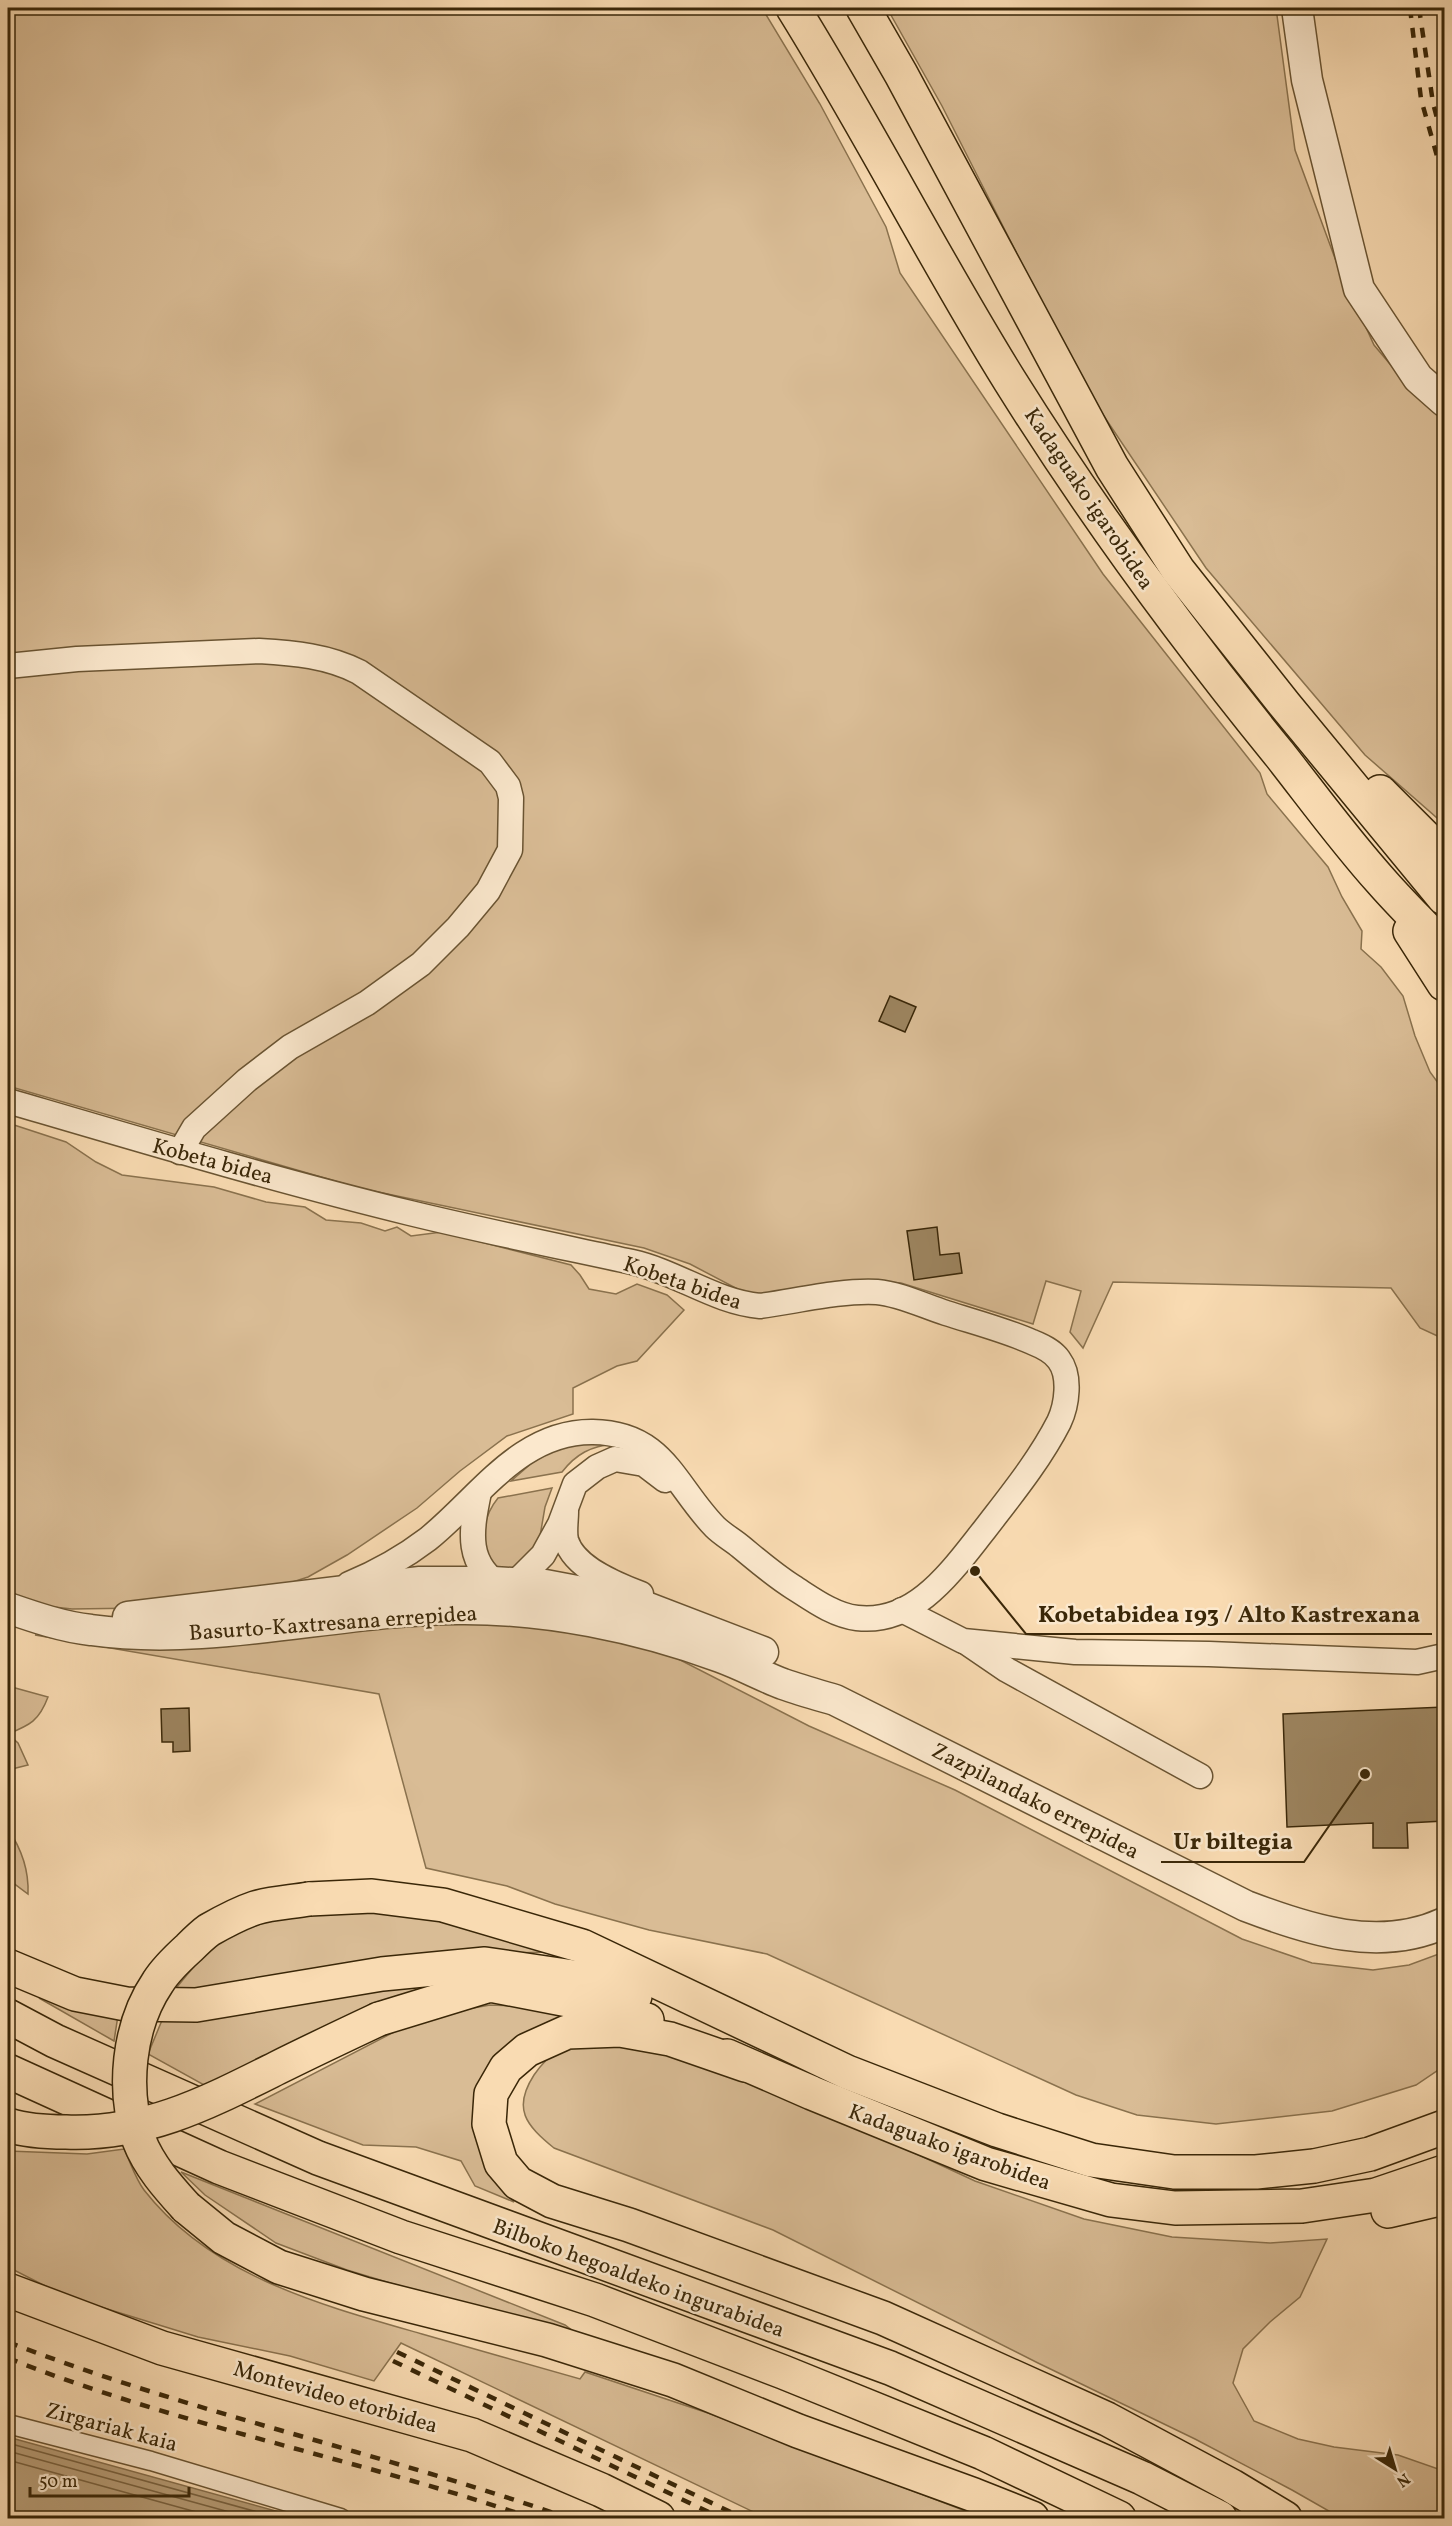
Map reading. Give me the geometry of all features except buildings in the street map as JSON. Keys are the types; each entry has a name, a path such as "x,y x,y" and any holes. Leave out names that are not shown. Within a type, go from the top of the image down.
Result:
{"main road":[{"name":"Kadaguako igarobidea","path":"793,8 845,94 932,251 1010,381 1076,482 1136,568 1227,690 1380,880 1444,948"},
{"name":"Kadaguako igarobidea","path":"862,8 901,75 1112,467 1178,570 1285,705 1444,898"},
{"path":"1285,705 1366,779 1444,856"},
{"path":"1380,880 1444,984"},
{"path":"835,2066 582,1946 443,1905 372,1896 309,1899 255,1908 208,1931 175,1961 157,1982 143,2009 131,2064 129,2085 139,2139 163,2182 186,2207 216,2232 244,2250 279,2266 364,2294 548,2340 673,2380 798,2431 1032,2518"},
{"path":"8,1966 75,1994 126,2004 196,2005 382,1974 485,1964 587,1979 835,2066"},
{"path":"8,2126 27,2131 90,2133 131,2128 173,2116 214,2100 379,2019 490,1985 599,2006 663,2024 745,2065"},
{"name":"Bilboko hegoaldeko ingurabidea","path":"8,2016 55,2041 318,2157 890,2368 1142,2478 1220,2518"},
{"path":"745,2065 670,2039 620,2030 567,2032 527,2050 506,2068 491,2094 489,2124 501,2163 518,2183 552,2201 629,2225 883,2318 1107,2419 1232,2486 1285,2518"},
{"name":"Kadaguako igarobidea","path":"745,2065 931,2143 1036,2180 1111,2200 1175,2208 1302,2206 1376,2195 1444,2172"},
{"name":"Kadaguako igarobidea","path":"835,2066 895,2091 1052,2149 1091,2160 1174,2172 1256,2172 1314,2166 1370,2154 1444,2127"},
{"name":"Bilboko hegoaldeko ingurabidea","path":"8,2071 219,2167 401,2238 596,2300 783,2372 983,2453 1119,2518"},
{"path":"1230,2208 1270,2223 1307,2222 1381,2212 1444,2198"},
{"name":"Montevideo etorbidea","path":"8,2289 162,2348 472,2435 601,2490 658,2518"}],"street":[{"path":"1297,8 1307,80 1359,289 1418,378 1444,401"},
{"path":"8,666 77,659 259,651 289,653 340,662 359,672 490,762 508,786 511,798 510,850 488,891 458,927 420,964 367,1004 290,1047 247,1080 194,1128 180,1152"},
{"name":"Kobeta bidea","path":"8,1101 180,1152 410,1213 652,1266 728,1300 746,1305 760,1306 856,1293 877,1292 891,1295 1030,1341 1047,1349 1061,1362 1067,1383 1063,1414 1048,1445 949,1575 922,1599 902,1610 879,1616 857,1618 828,1609 773,1574 717,1529 697,1506"},
{"path":"327,1606 402,1558 445,1524 518,1457 549,1438 590,1432 623,1434 649,1450 678,1477 697,1506"},
{"path":"506,1585 543,1555 566,1509 575,1484 597,1467 615,1459 644,1464 697,1506"},
{"path":"479,1492 471,1540 480,1564 527,1598 608,1611 631,1631"},
{"path":"566,1509 566,1541 582,1563 597,1575 659,1601 708,1629"},
{"name":"Basurto-Kaxtresana errepidea","path":"17,1611 91,1630 163,1634 219,1632 420,1582 545,1585 630,1601 708,1629 796,1669 835,1700"},
{"name":"Basurto-Kaxtresana errepidea","path":"327,1606 458,1609 558,1617 631,1631 713,1654 784,1684 835,1700"},
{"path":"902,1610 963,1641 1008,1671 1200,1776"},
{"path":"963,1641 1075,1652 1209,1654 1416,1662 1444,1656"},
{"name":"Zazpilandako errepidea","path":"835,1700 1246,1906 1292,1923 1330,1933 1370,1937 1411,1933 1444,1923"},
{"name":"Zirgariak kaia","path":"8,2424 151,2461 340,2518"}],"shaded area":[{"path":"8,8 762,8 820,104 886,227 900,273 1103,574 1260,773 1267,794 1328,867 1362,931 1361,949 1381,967 1403,996 1415,1036 1430,1072 1444,1091 1441,1115 1444,1123 1444,1339 1420,1328 1391,1288 1113,1282 1083,1348 1070,1332 1081,1291 1046,1281 1033,1324 901,1283 872,1281 768,1294 747,1294 690,1264 644,1248 359,1188 8,1086"},
{"path":"887,8 1276,8 1295,150 1336,261 1374,345 1416,395 1444,420 1444,824 1365,755 1206,568 1085,388 942,106"},
{"path":"8,1123 66,1142 96,1162 122,1175 214,1187 266,1202 305,1207 326,1220 361,1223 385,1231 397,1227 411,1236 442,1232 571,1265 589,1289 616,1294 637,1284 667,1295 684,1310 637,1361 617,1366 573,1388 573,1414 507,1436 460,1471 417,1508 347,1555 308,1577 265,1591 142,1608 72,1609 36,1605 8,1595"},
{"path":"566,1443 614,1444 585,1452 573,1460 562,1472 511,1481 533,1462"},
{"path":"552,1488 545,1507 539,1542 511,1570 501,1571 488,1555 485,1545 485,1525 492,1506 498,1498"},
{"path":"466,1618 586,1630 649,1644 809,1726 955,1790 1242,1939 1312,1963 1373,1970 1409,1965 1444,1952 1444,2066 1416,2085 1332,2111 1216,2124 1137,2115 1076,2095 767,1954 649,1930 555,1904 507,1886 426,1868 379,1694 35,1635 181,1642"},
{"path":"8,1686 48,1697 41,1712 33,1721 8,1734"},
{"path":"8,1734 18,1743 28,1765 8,1770"},
{"path":"8,1829 23,1860 28,1894 8,1879"},
{"path":"353,1909 429,1915 552,1952 510,1953 172,1993 204,1955 231,1936 282,1918"},
{"path":"465,1976 204,2085 148,2054 165,2013"},
{"path":"39,1998 119,2009 114,2041"},
{"path":"490,2005 544,2007 590,2015 537,2028 509,2044 486,2072 476,2102 475,2136 491,2174 514,2202 475,2186 461,2161 416,2147 363,2145 255,2104 396,2031 445,2013"},
{"path":"597,2041 647,2048 706,2066 878,2136 975,2181 1084,2219 1172,2237 1270,2243 1327,2239 1300,2297 1243,2349 1233,2383 1254,2421 1298,2439 1334,2447 1398,2455 1444,2471 1444,2518 1341,2518 1195,2439 773,2230 554,2148 536,2132 525,2116 523,2107 527,2087 539,2068 560,2049"},
{"path":"124,2149 144,2190 171,2220 202,2245 235,2266 270,2283 345,2311 580,2379 585,2372 708,2413 984,2518 766,2518 401,2343 374,2381 290,2356 198,2337 65,2296 8,2267 8,2151 87,2154"},
{"path":"181,2172 565,2325 589,2343 347,2270 276,2243 205,2195"}],"water":[{"path":"8,2437 301,2518 8,2518"}],"railway":[{"path":"1410,8 1421,99 1444,181"},
{"path":"1419,8 1433,103 1444,145"},
{"path":"8,2342 147,2390 428,2473 568,2518"},
{"path":"397,2352 743,2518"},
{"path":"8,2358 137,2403 467,2497 532,2518"},
{"path":"393,2361 721,2518"}],"place":[{"name":"Kobetabidea 193 / Alto Kastrexana","path":"975,1571"},
{"name":"Ur biltegia","path":"1365,1774"}]}
